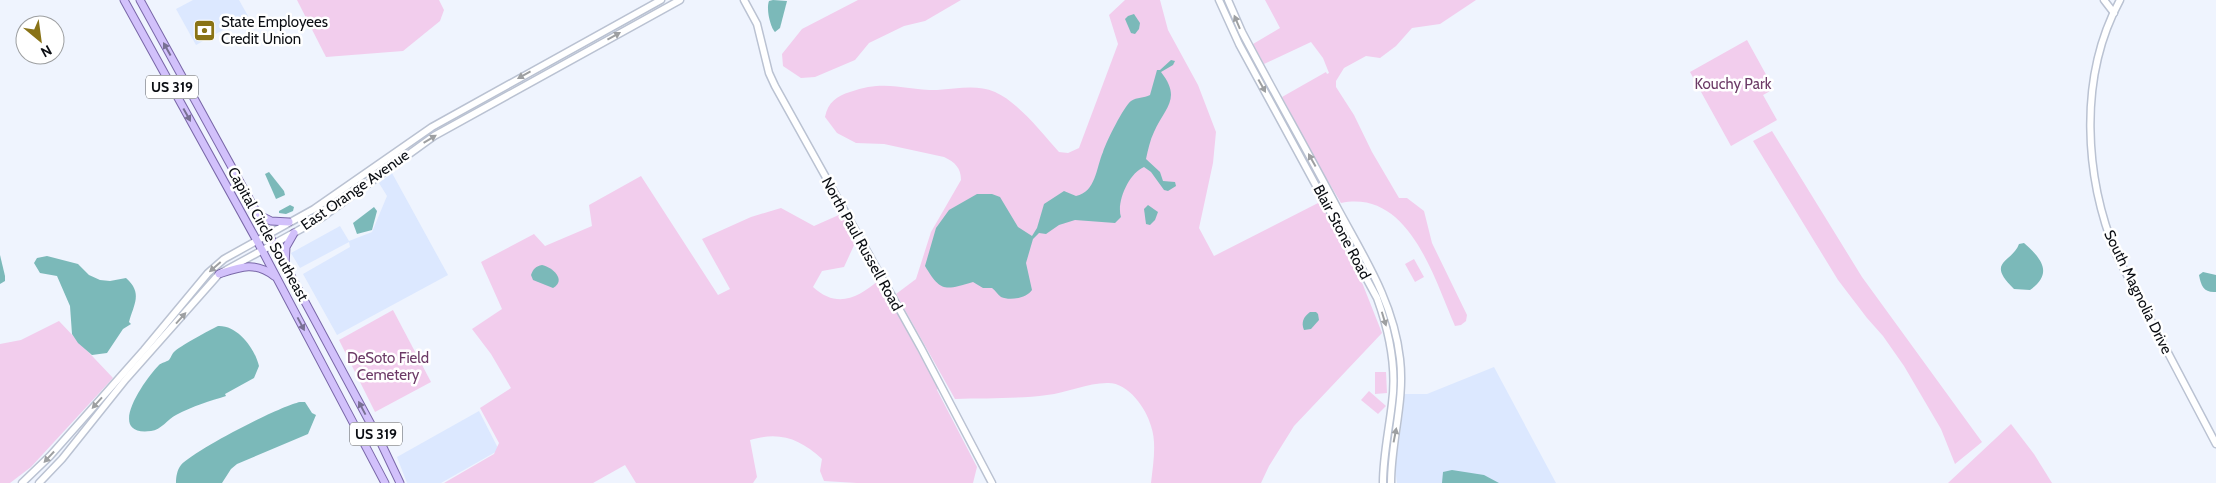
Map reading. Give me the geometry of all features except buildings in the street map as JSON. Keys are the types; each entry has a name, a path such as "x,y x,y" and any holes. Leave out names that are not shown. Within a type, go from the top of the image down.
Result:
{"main road":[{"name":"Capital Circle Southeast","path":"124,0 262,250 385,482"},
{"name":"Capital Circle Southeast","path":"140,0 258,214 381,443 400,483"},
{"path":"258,214 271,221 289,222"},
{"path":"285,265 286,247 294,233"},
{"path":"219,274 241,267 255,266 267,270 276,277"}],"street":[{"name":"East Orange Avenue","path":"22,483 50,456 144,350 208,273 224,259 314,209 425,130 661,0"},
{"name":"East Orange Avenue","path":"39,483 62,459 126,379 219,274 335,208 426,141 680,0"},
{"name":"North Paul Russell Road","path":"744,0 757,24 769,73 775,86 921,348 992,483"},
{"name":"Blair Stone Road","path":"1219,0 1239,44 1376,298 1385,321 1392,352 1393,401 1384,454 1383,483"},
{"name":"Blair Stone Road","path":"1228,0 1242,32 1365,257 1394,322 1402,377 1401,402 1392,451 1390,483"},
{"path":"2104,0 2114,13"},
{"path":"2108,0 2119,2"},
{"name":"South Magnolia Drive","path":"2119,2 2098,63 2092,110 2092,151 2101,210 2124,271 2216,444"},
{"path":"567,52 572,60"},
{"path":"1393,401 1401,402"}],"shaded area":[{"name":"State Employees Credit Union","path":"193,0 239,0 248,16 196,45 176,9"},
{"path":"769,1 787,1 780,28 775,32 768,13"},
{"path":"1134,14 1140,23 1139,29 1135,34 1131,33 1125,19"},
{"path":"1171,60 1175,61 1173,65 1161,72 1170,89 1170,103 1158,123 1149,145 1146,159 1160,172 1163,181 1175,182 1176,186 1168,191 1164,190 1151,172 1144,167 1133,175 1125,189 1120,204 1121,217 1115,223 1075,220 1059,225 1046,234 1039,233 1033,239 1026,263 1032,290 1022,297 1013,299 1001,297 992,288 983,288 973,282 950,288 944,287 935,281 925,266 936,228 949,210 977,194 992,194 1000,197 1018,227 1032,236 1037,228 1044,204 1064,191 1076,196 1088,190 1108,141 1124,110 1131,101 1150,95 1157,70 1160,70"},
{"path":"269,172 285,195 276,199 265,174"},
{"path":"392,173 448,275 337,335 303,274 350,247 349,242 300,268 291,253 340,226 349,241 372,232 387,196 379,183"},
{"path":"290,205 294,207 293,211 286,214 279,213 279,211"},
{"path":"1148,205 1158,212 1155,220 1150,225 1146,224 1144,209"},
{"path":"374,207 377,211 372,230 357,234 353,223"},
{"path":"2024,243 2040,260 2043,272 2042,278 2030,290 2014,289 2006,280 2001,267 2019,244"},
{"path":"0,255 5,281 0,284"},
{"path":"47,256 78,264 89,275 100,280 110,281 126,278 131,283 136,299 129,322 131,324 123,329 107,353 92,355 78,343 72,334 70,306 57,276 40,273 34,263 37,258"},
{"path":"542,265 554,271 558,278 557,285 553,288 533,280 531,275 533,271 536,267"},
{"path":"2203,272 2216,275 2216,292 2206,290 2202,285 2199,275"},
{"path":"1310,312 1316,312 1319,320 1311,329 1304,330 1303,320"},
{"path":"218,326 232,329 250,346 259,366 254,378 225,394 226,396 195,406 176,415 155,430 137,430 130,425 129,416 132,406 145,382 160,364 169,360 179,348"},
{"path":"1494,367 1556,483 1397,483 1395,469 1404,394 1427,394"},
{"path":"300,402 305,402 312,413 316,415 308,434 237,464 231,469 222,483 176,483 181,465 189,458 257,420"},
{"path":"479,411 499,450 441,483 407,483 397,457"},
{"path":"1452,470 1484,475 1499,483 1442,483 1443,472"}],"green space":[{"path":"297,0 439,0 444,10 440,21 403,51 326,57"},
{"path":"858,0 961,0 925,21 904,26 869,43 855,60 815,77 801,78 783,66 782,54 802,29"},
{"path":"1125,0 1160,0 1168,30 1198,85 1216,132 1213,163 1199,228 1214,256 1320,202 1363,285 1382,333 1294,426 1269,466 1261,483 1151,483 1154,447 1149,419 1135,397 1129,391 1115,384 1092,385 1054,394 1036,396 955,399 896,294 916,279 931,232 961,180 959,169 954,163 944,157 884,144 856,143 837,133 825,117 828,107 837,98 862,88 894,86 937,90 981,88 1004,97 1029,119 1059,152 1068,153 1079,148 1118,44 1109,15"},
{"path":"1265,0 1476,0 1440,24 1412,28 1396,46 1380,58 1366,56 1344,68 1336,81 1336,87 1354,115 1372,152 1399,198 1407,198 1424,211 1432,243 1467,315 1466,321 1461,325 1455,326 1428,262 1416,241 1401,223 1385,210 1365,202 1341,203 1282,97 1326,72 1327,74 1329,73 1323,58 1311,42 1264,64 1253,44 1280,28"},
{"name":"Kouchy Park","path":"1747,40 1774,89 1763,95 1777,120 1731,146 1690,72"},
{"path":"1772,131 1862,277 1982,442 1955,464 1941,429 1904,366 1883,336 1838,280 1753,141"},
{"path":"641,176 718,295 730,289 702,239 751,217 781,208 814,226 841,214 856,241 844,267 822,271 813,287 830,298 839,299 855,296 879,280 938,388 937,390 977,467 973,483 857,483 824,481 820,471 822,459 814,452 806,446 789,439 771,436 750,440 757,477 753,483 636,483 625,465 593,483 444,483 494,454 499,443 480,408 511,388 491,354 472,329 502,309 481,262 534,234 545,246 592,226 589,205"},
{"path":"1414,259 1424,277 1415,282 1405,264"},
{"name":"DeSoto Field Cemetery","path":"393,310 431,382 375,412 339,340"},
{"path":"59,321 113,378 31,467 10,483 0,483 0,344 21,340"},
{"path":"1375,372 1386,372 1387,393 1375,394"},
{"path":"1369,391 1386,406 1378,414 1361,400"},
{"path":"2011,424 2034,454 2052,483 1948,483"}],"place":[{"name":"State Employees Credit Union","path":"205,31"}]}
